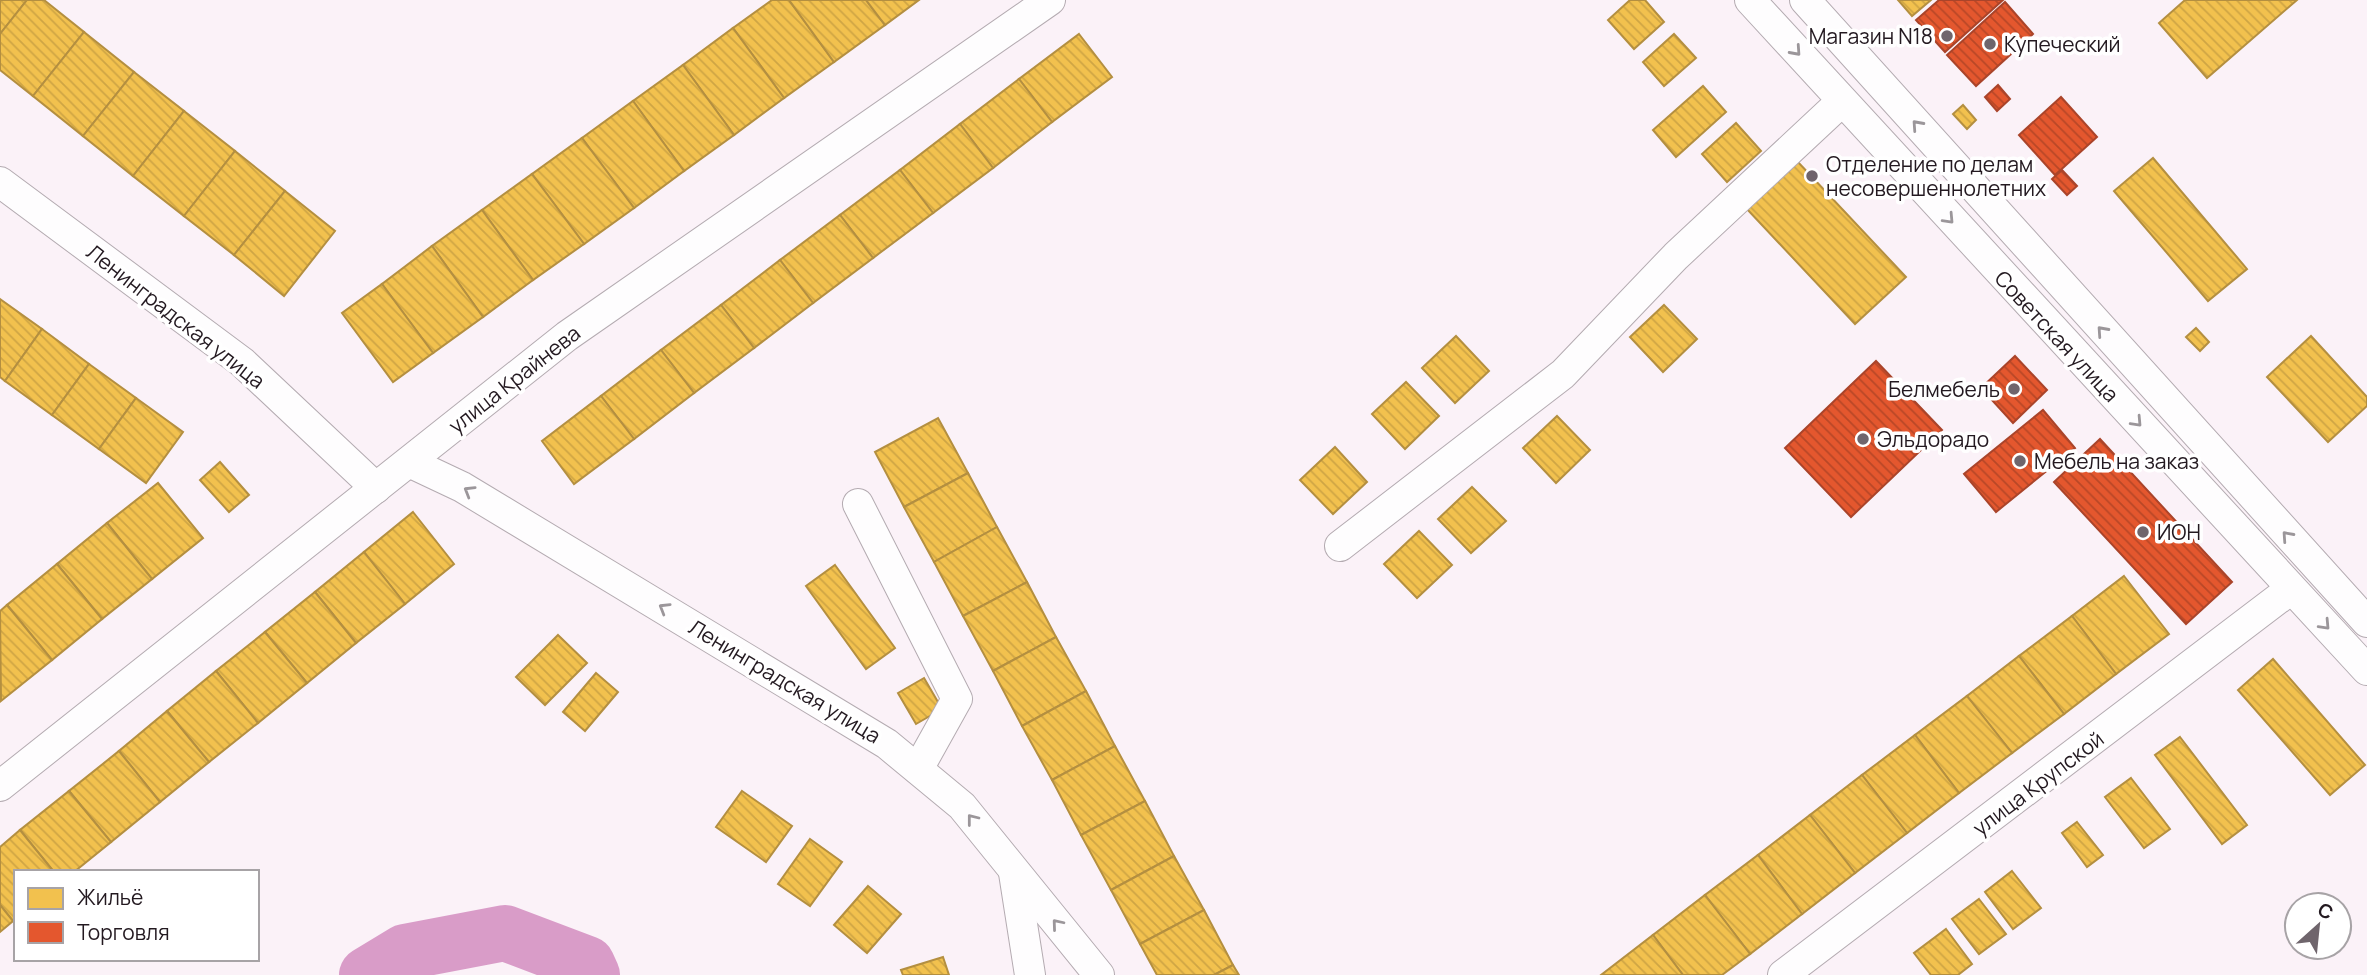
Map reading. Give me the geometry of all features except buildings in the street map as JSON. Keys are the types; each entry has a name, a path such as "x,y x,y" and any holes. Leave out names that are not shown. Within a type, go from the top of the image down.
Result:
{"street":[{"name":"улица Крайнева","path":"0,786 367,478 409,462 567,336 1051,0"},
{"name":"Советская улица","path":"1750,0 1841,102 2367,670"},
{"name":"Советская улица","path":"1805,0 2367,622"},
{"path":"1340,546 1563,374 1676,256 1841,102"},
{"name":"Ленинградская улица","path":"0,182 242,362 367,478"},
{"name":"Ленинградская улица","path":"409,462 455,482 887,744 962,806 1099,975"},
{"path":"858,504 957,699 918,769"},
{"name":"улица Крупской","path":"1783,975 2291,589"},
{"path":"1014,873 1030,975"}],"waterway":[{"path":"367,975 405,952 505,933 587,964 592,975"}],"place":[{"name":"Магазин N18","path":"1947,36"},
{"name":"Купеческий","path":"1990,44"},
{"name":"Отделение по делам несовершеннолетних","path":"1812,176"},
{"name":"Белмебель","path":"2014,389"},
{"name":"Эльдорадо","path":"1863,439"},
{"name":"Мебель на заказ","path":"2020,461"},
{"name":"ИОН","path":"2143,532"}]}
